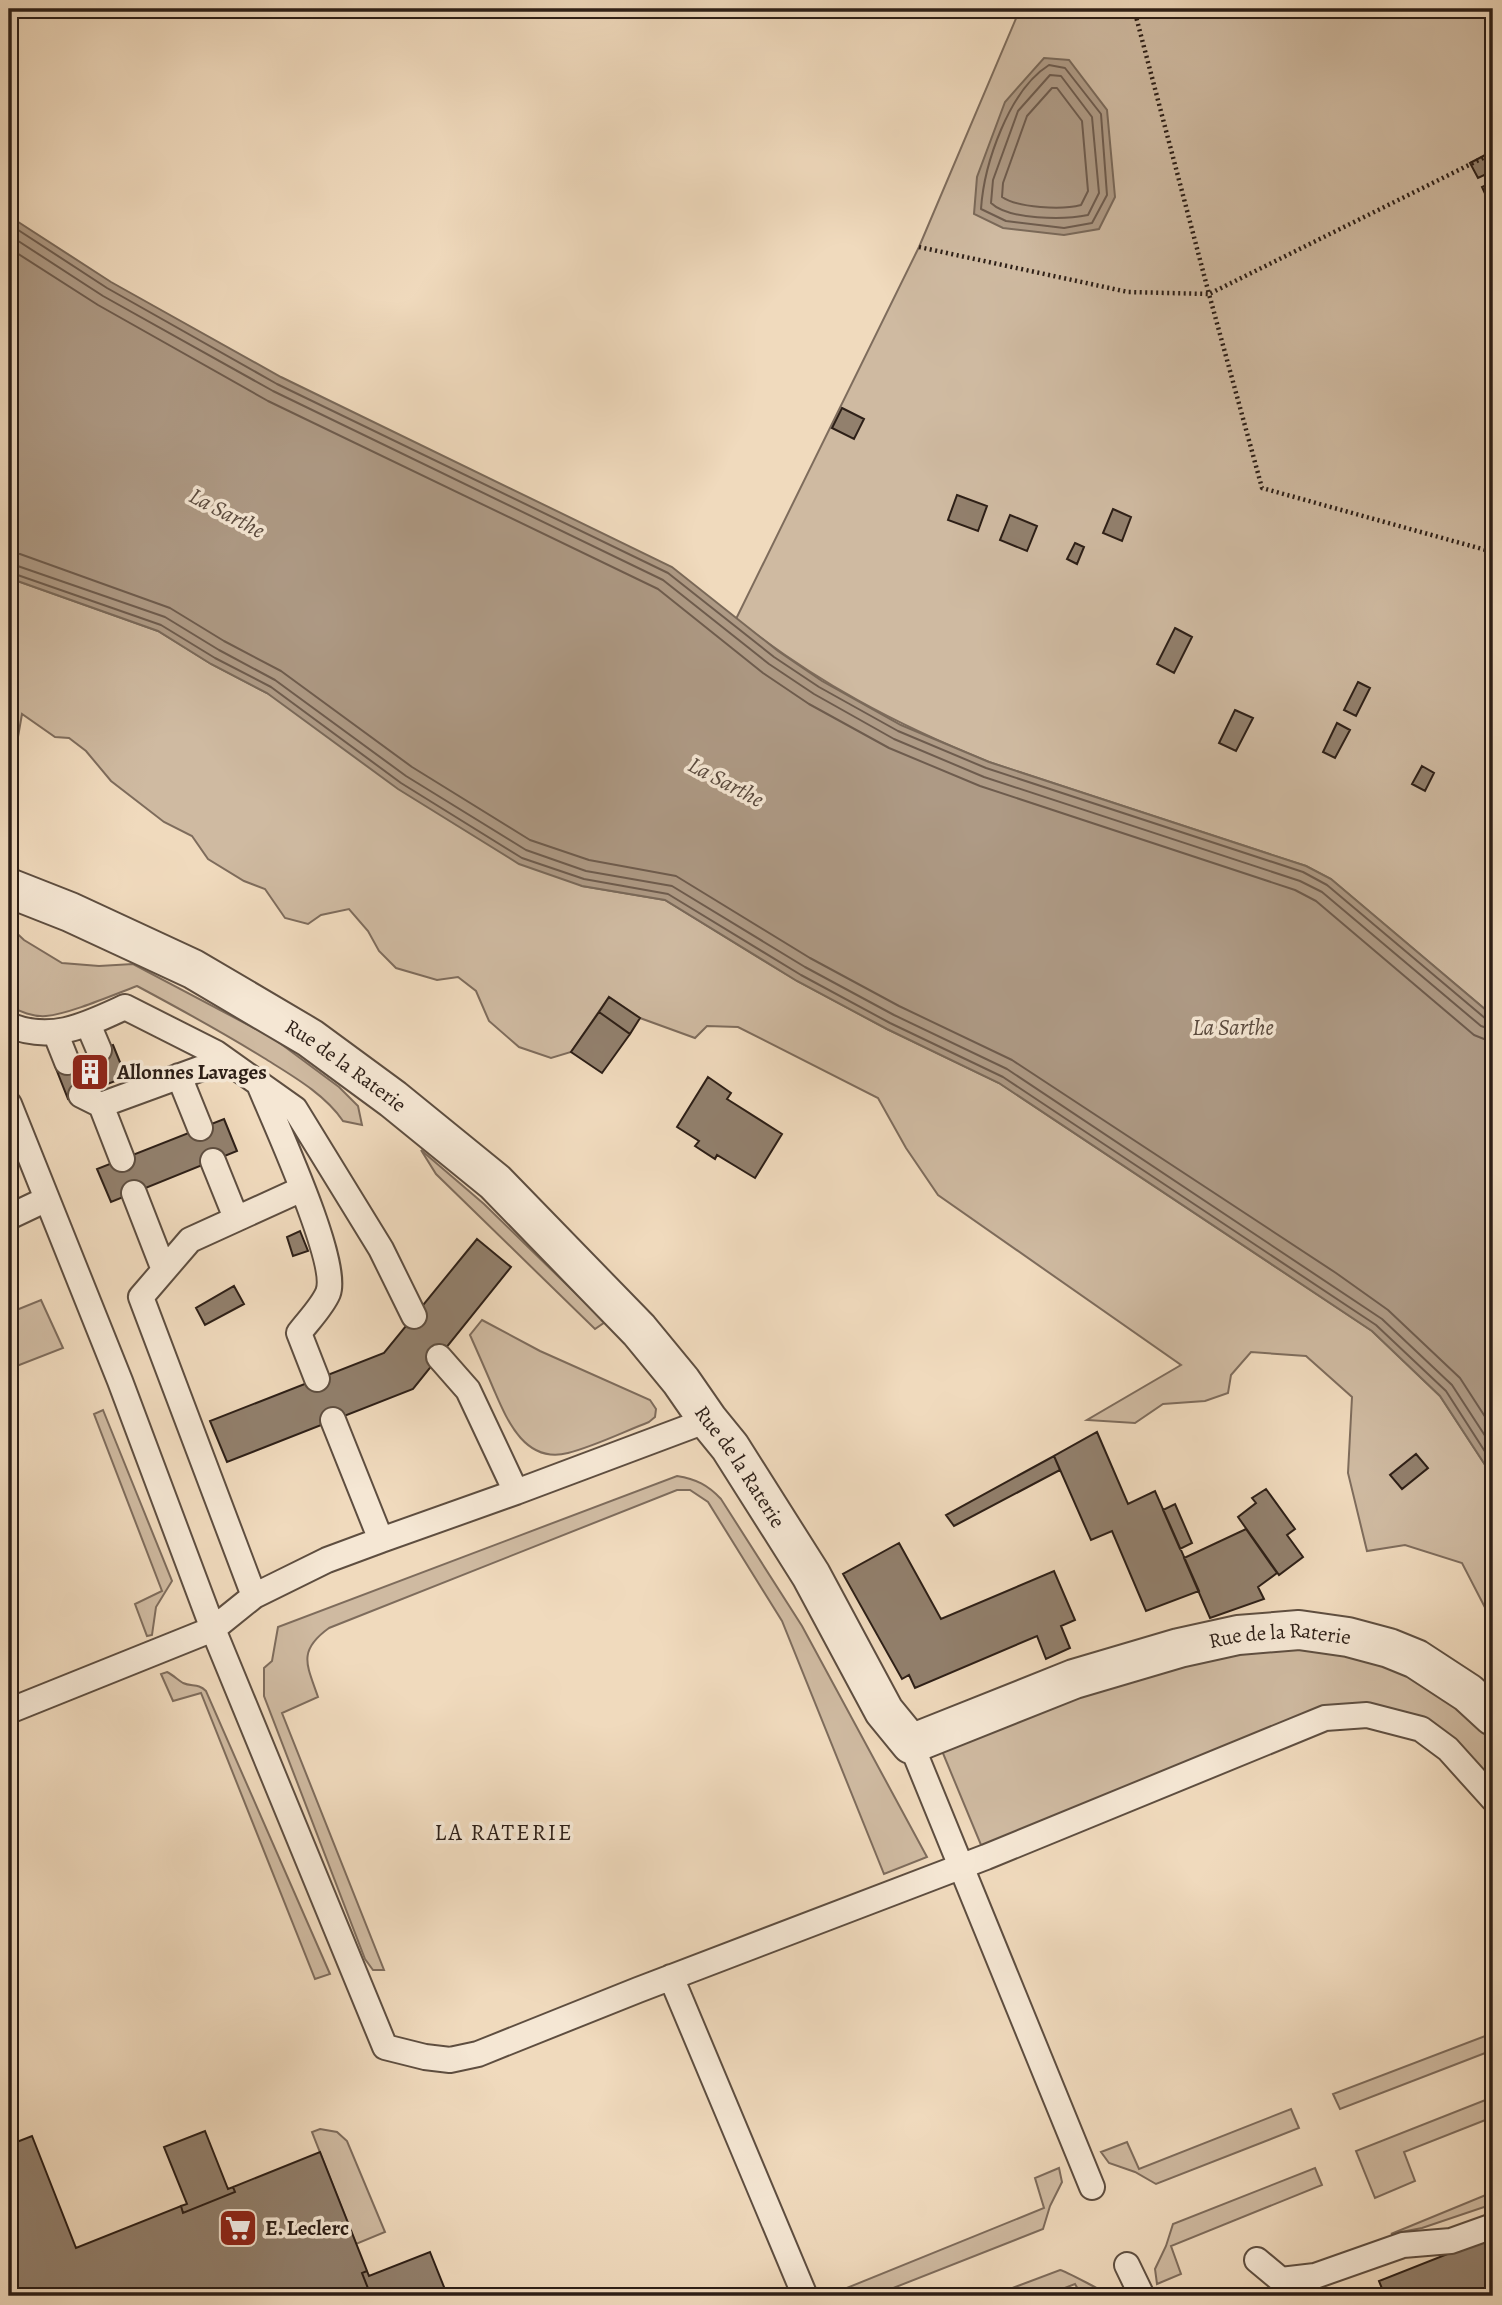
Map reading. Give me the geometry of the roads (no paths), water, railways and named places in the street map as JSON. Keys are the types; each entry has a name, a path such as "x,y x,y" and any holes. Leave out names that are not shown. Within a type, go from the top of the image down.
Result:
{"street":[{"name":"Rue de la Raterie","path":"9,888 70,912 192,969 310,1038 393,1099 495,1182 639,1330 730,1447 811,1575 884,1711 911,1744 1074,1679 1179,1648 1238,1635 1299,1630 1348,1637 1389,1648 1468,1693 1493,1716"}],"lane":[{"path":"9,1025 26,1032 45,1034 88,1024 125,1007 224,1060 295,1109 382,1249 414,1316"},
{"path":"88,1024 99,1050"},
{"path":"55,1032 67,1062"},
{"path":"91,1100 179,1076 224,1060"},
{"path":"179,1076 200,1128"},
{"path":"91,1100 112,1082"},
{"path":"259,1084 327,1259 330,1276 328,1293 299,1333 317,1379"},
{"path":"91,1100 122,1159"},
{"path":"9,1104 120,1381 213,1629 385,2047 450,2060 478,2054 671,1977 962,1867 1325,1718 1367,1715 1421,1729 1448,1749 1493,1800"},
{"path":"213,1161 236,1218"},
{"path":"254,1596 141,1297 190,1240 302,1189"},
{"path":"134,1193 164,1270"},
{"path":"9,1217 47,1199"},
{"path":"439,1357 468,1390 516,1492"},
{"path":"333,1420 381,1540"},
{"path":"9,1711 213,1629 254,1596 327,1560 708,1420"},
{"path":"911,1744 1092,2187"},
{"path":"671,1977 805,2296"},
{"path":"1257,2260 1282,2280 1315,2276 1403,2245 1451,2241 1493,2225"},
{"path":"1127,2266 1142,2296"}],"water":[{"path":"1044,58 1069,60 1107,110 1115,197 1099,229 1064,235 1003,228 974,214 977,177 1005,102"},
{"name":"La Sarthe","path":"9,216 111,282 281,377 672,567 778,651 822,681 901,725 989,762 1306,866 1331,879 1493,1016 1493,1477 1440,1396 1372,1331 999,1083 887,1029 797,981 665,900 582,886 519,864 398,789 267,693 211,664 158,631 9,578"}],"place":[{"name":"Allonnes Lavages","path":"90,1072"},
{"name":"E. Leclerc","path":"238,2228"}],"district":[{"name":"LA RATERIE","path":"504,1832"}]}
